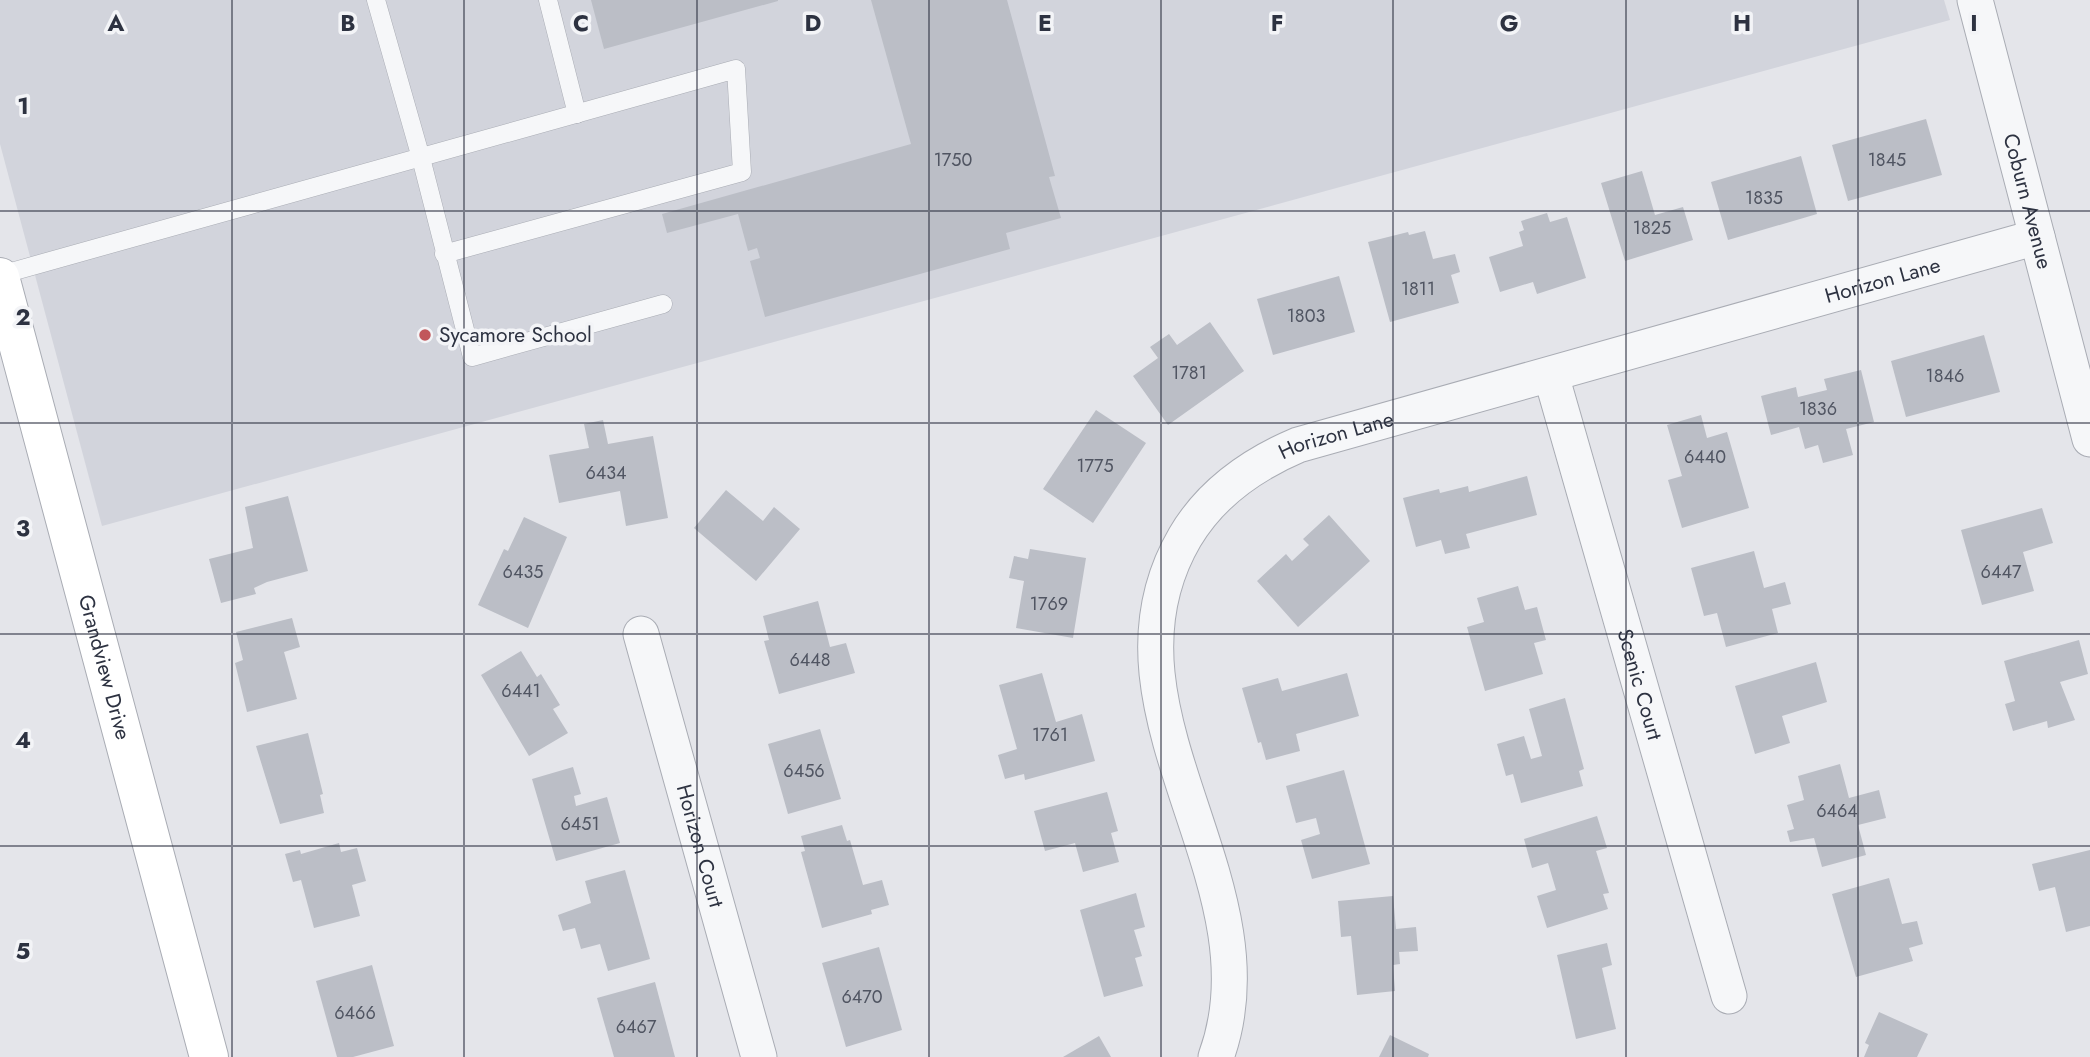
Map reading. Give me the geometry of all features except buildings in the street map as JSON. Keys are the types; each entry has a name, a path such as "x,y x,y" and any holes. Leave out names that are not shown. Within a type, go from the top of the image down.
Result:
{"main road":[{"name":"Grandview Drive","path":"0,276 209,1057"}],"street":[{"name":"Coburn Avenue","path":"1975,0 2037,237 2086,402 2090,439"},
{"name":"Horizon Lane","path":"1216,1057 1230,1004 1229,944 1159,696 1154,653 1160,591 1177,550 1201,512 1233,481 1270,457 1298,445 2037,237"},
{"name":"Scenic Court","path":"1551,375 1729,996"},
{"name":"Horizon Court","path":"641,634 759,1057"}],"lane":[{"path":"376,0 421,158 472,357 663,304"},
{"path":"548,0 577,114"},
{"path":"0,276 736,69 742,172 444,254"}],"shaded area":[{"name":"Sycamore School","path":"0,0 1944,0 1950,20 102,526 0,144"}],"place":[{"name":"Sycamore School","path":"425,335"}]}
